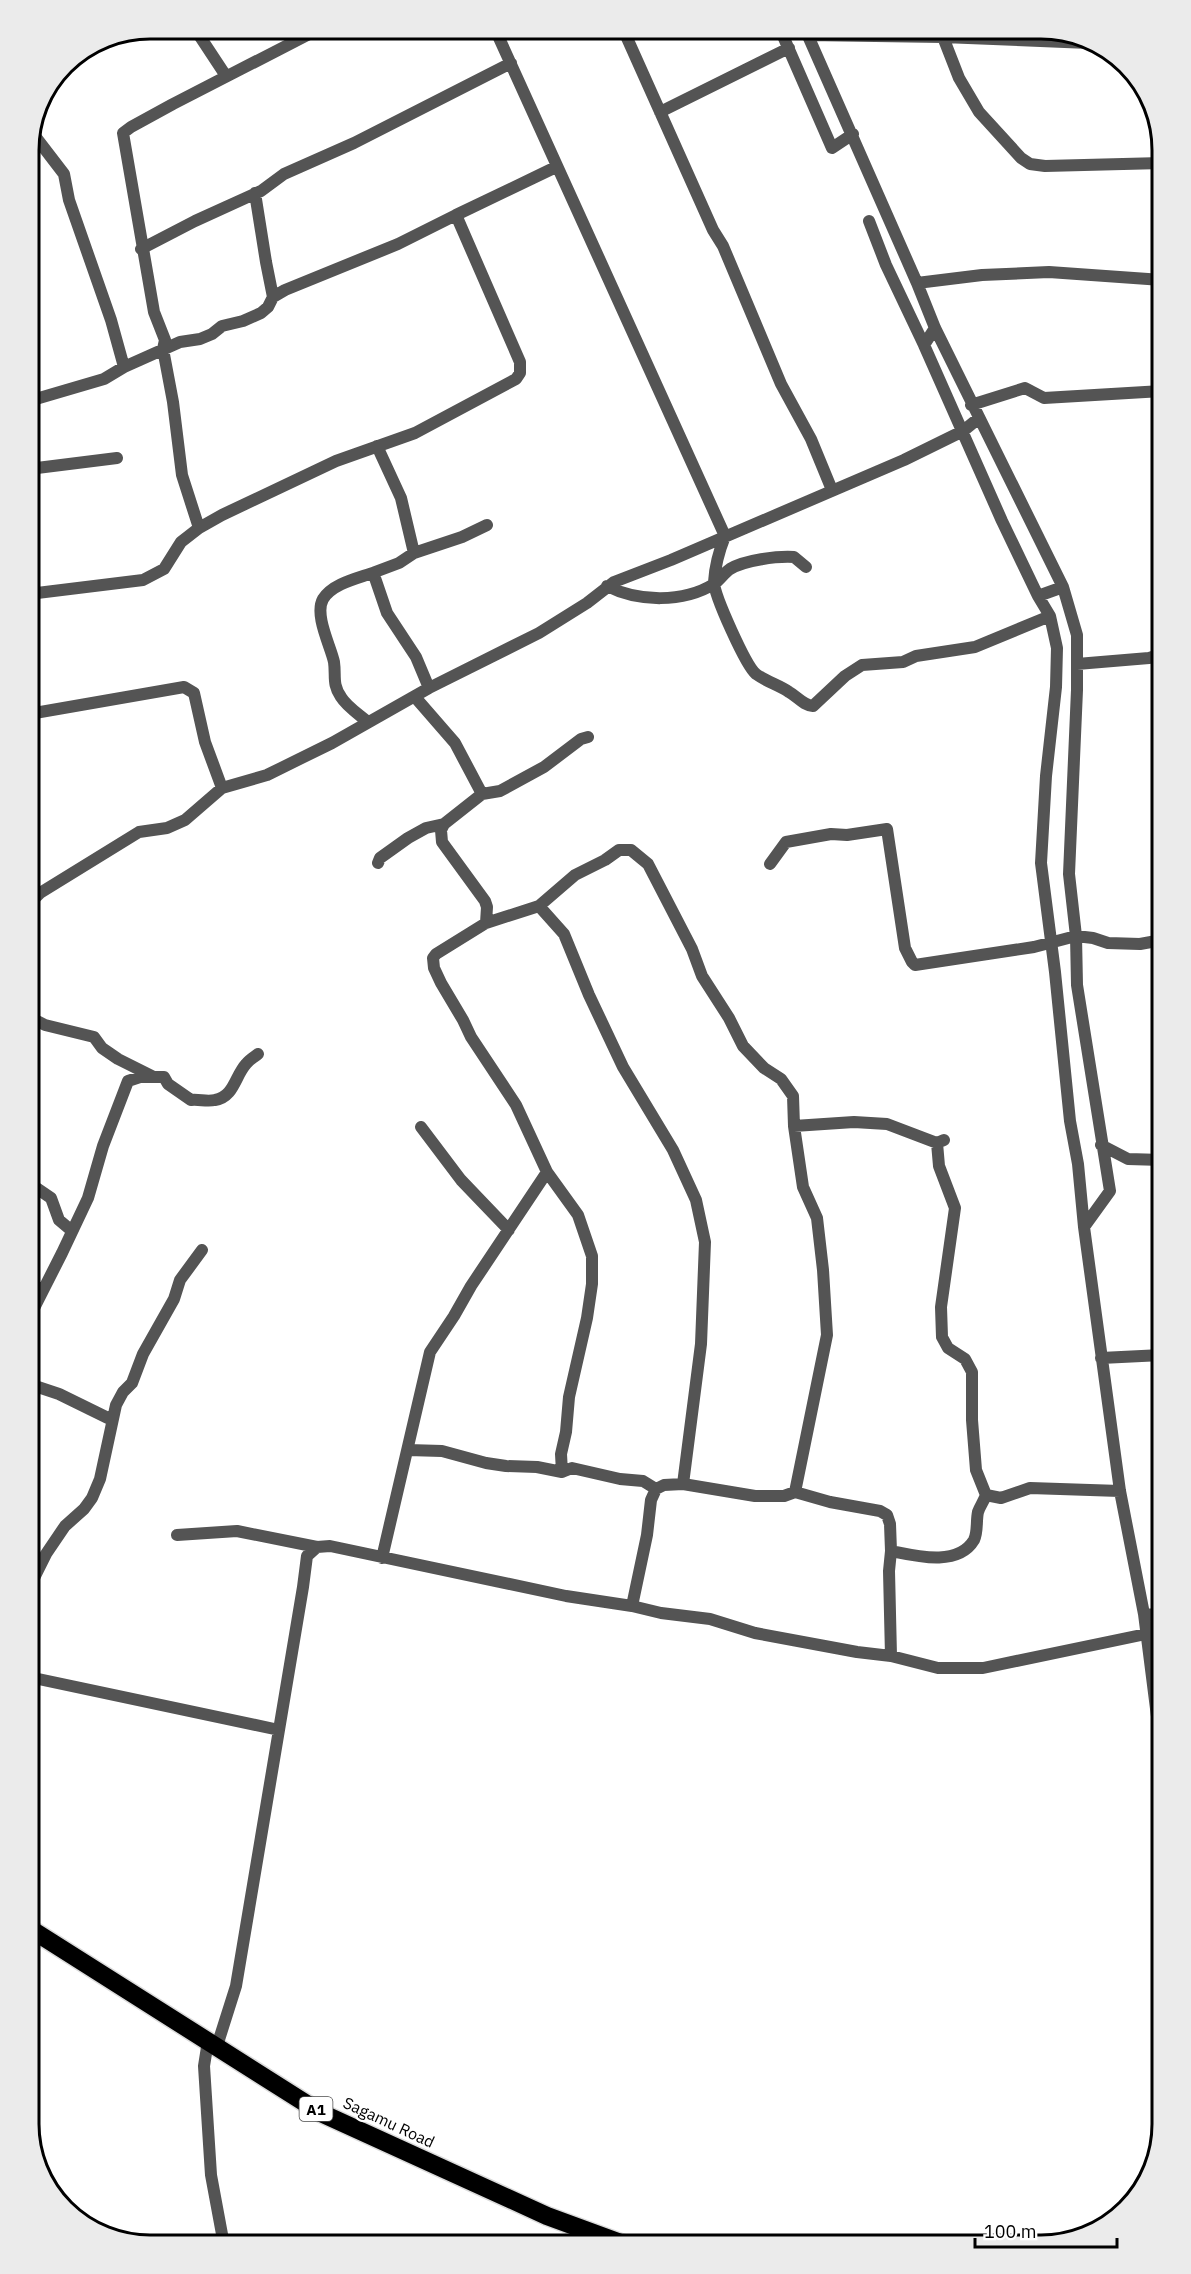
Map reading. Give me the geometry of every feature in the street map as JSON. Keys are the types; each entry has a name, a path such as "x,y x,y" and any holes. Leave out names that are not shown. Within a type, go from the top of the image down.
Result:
{"highway":[{"name":"Sagamu Road","path":"39,1935 321,2113 548,2217 598,2235"}],"street":[{"path":"202,39 225,76"},
{"path":"200,528 182,476 173,402 163,350 165,340 153,312 123,134 131,127 225,76 300,39"},
{"path":"500,39 724,537 718,555 714,584 741,651 755,673 809,705 813,705 845,676 862,665 903,662 916,656 975,647 1050,616"},
{"path":"627,39 713,230 723,246 781,384 811,440 832,490"},
{"path":"785,39 832,148 853,134"},
{"path":"809,39 853,134 935,328 971,405 1063,586 1077,635 1069,874 1076,936 1077,985 1110,1191 1084,1227"},
{"path":"944,39 959,78 980,111 1021,158 1030,164 1045,166 1152,163"},
{"path":"992,39 1066,42"},
{"path":"660,112 789,48"},
{"path":"141,249 255,193 284,174 354,143 511,63"},
{"path":"39,142 64,174 69,200 124,367"},
{"path":"39,398 104,379 124,367 180,342 200,339 212,334 222,326 243,321 261,313 268,307 273,297 285,290 398,244 556,167"},
{"path":"255,193 273,297"},
{"path":"39,593 143,580 164,570 181,542 222,515 329,464 415,434 516,379 520,362 516,351 456,215"},
{"path":"869,220 886,265 1002,521 1050,616 1057,648 1056,687 1046,776 1041,863 1070,1121 1078,1164 1101,1358 1120,1491 1144,1614 1152,1680"},
{"path":"917,283 982,274 1026,272 1152,279"},
{"path":"924,345 935,328"},
{"path":"971,405 1025,388 1044,398 1152,392"},
{"path":"39,894 139,832 167,828 185,820 222,788 267,775 332,743 429,688 539,633 587,603 607,586 904,460 963,431 979,418"},
{"path":"377,446 401,498 414,553"},
{"path":"39,468 117,458"},
{"path":"368,722 342,699 333,680 334,663 323,631 321,604 328,593 339,586 399,562 414,553 462,537 487,525"},
{"path":"607,586 620,593 674,598 714,584 731,568 754,561 794,557 806,567"},
{"path":"375,572 374,580 387,613 416,657 429,688"},
{"path":"1038,596 1063,586"},
{"path":"1077,664 1152,657"},
{"path":"39,712 184,687 190,689 194,693 205,742 222,788"},
{"path":"415,697 455,743 482,794"},
{"path":"486,923 485,901 442,842 441,830 444,824 482,794 500,791 544,767 581,739 588,737"},
{"path":"378,863 380,858 408,838 426,828 444,824"},
{"path":"770,864 786,842 831,834 847,835 887,829 905,948 913,964 1034,947 1076,936 1094,938 1108,943 1140,945 1152,942"},
{"path":"562,1472 561,1454 566,1432 569,1397 587,1318 592,1284 592,1256 578,1215 547,1172 516,1105 471,1037 434,968 434,958 436,954 486,923 539,906 575,875 590,869 619,850 631,850 643,858 683,930 702,976 729,1018 736,1036 751,1056 781,1079 793,1096 794,1126 803,1187 817,1218 827,1335 795,1492"},
{"path":"539,906 564,934 589,995 624,1067 673,1150 696,1200 705,1242 701,1344 683,1484"},
{"path":"39,1022 93,1037 102,1048 118,1059 152,1076"},
{"path":"39,1298 88,1198 103,1146 128,1081 152,1076 164,1077 168,1084 190,1100 203,1098 218,1100 235,1086 245,1065 258,1054"},
{"path":"794,1126 854,1122 887,1124 941,1141 939,1166 955,1208 941,1307 942,1337 948,1348 965,1359 972,1372 972,1420 976,1470 986,1495 978,1511 975,1538 966,1550 948,1556 925,1557 891,1551"},
{"path":"421,1127 461,1180 508,1230"},
{"path":"1101,1145 1128,1159 1152,1160"},
{"path":"382,1558 430,1352 547,1172"},
{"path":"39,1190 51,1198 59,1220 72,1232"},
{"path":"39,1567 65,1526 92,1498 100,1479 113,1425 112,1420 123,1392 132,1383 143,1354 174,1299 180,1280 202,1250"},
{"path":"39,1288 43,1290"},
{"path":"1101,1358 1152,1355"},
{"path":"39,1386 112,1420"},
{"path":"408,1450 442,1451 486,1463 537,1467 562,1472 572,1468 620,1479 643,1481 656,1489"},
{"path":"632,1606 643,1555 651,1500 656,1489 664,1485 683,1484 754,1496 784,1496 795,1492 830,1502 880,1511 887,1515 890,1524 891,1551 889,1571 891,1656"},
{"path":"986,1495 1001,1498 1030,1488 1120,1491"},
{"path":"177,1535 237,1531 317,1547 330,1546 566,1596 661,1613 710,1619 762,1634 891,1656 938,1668 983,1668 1146,1634"},
{"path":"223,2235 211,2175 204,2066 236,1986 307,1556 317,1547"},
{"path":"1144,1614 1152,1614"},
{"path":"39,1680 139,1699 208,1717 279,1730"}]}
